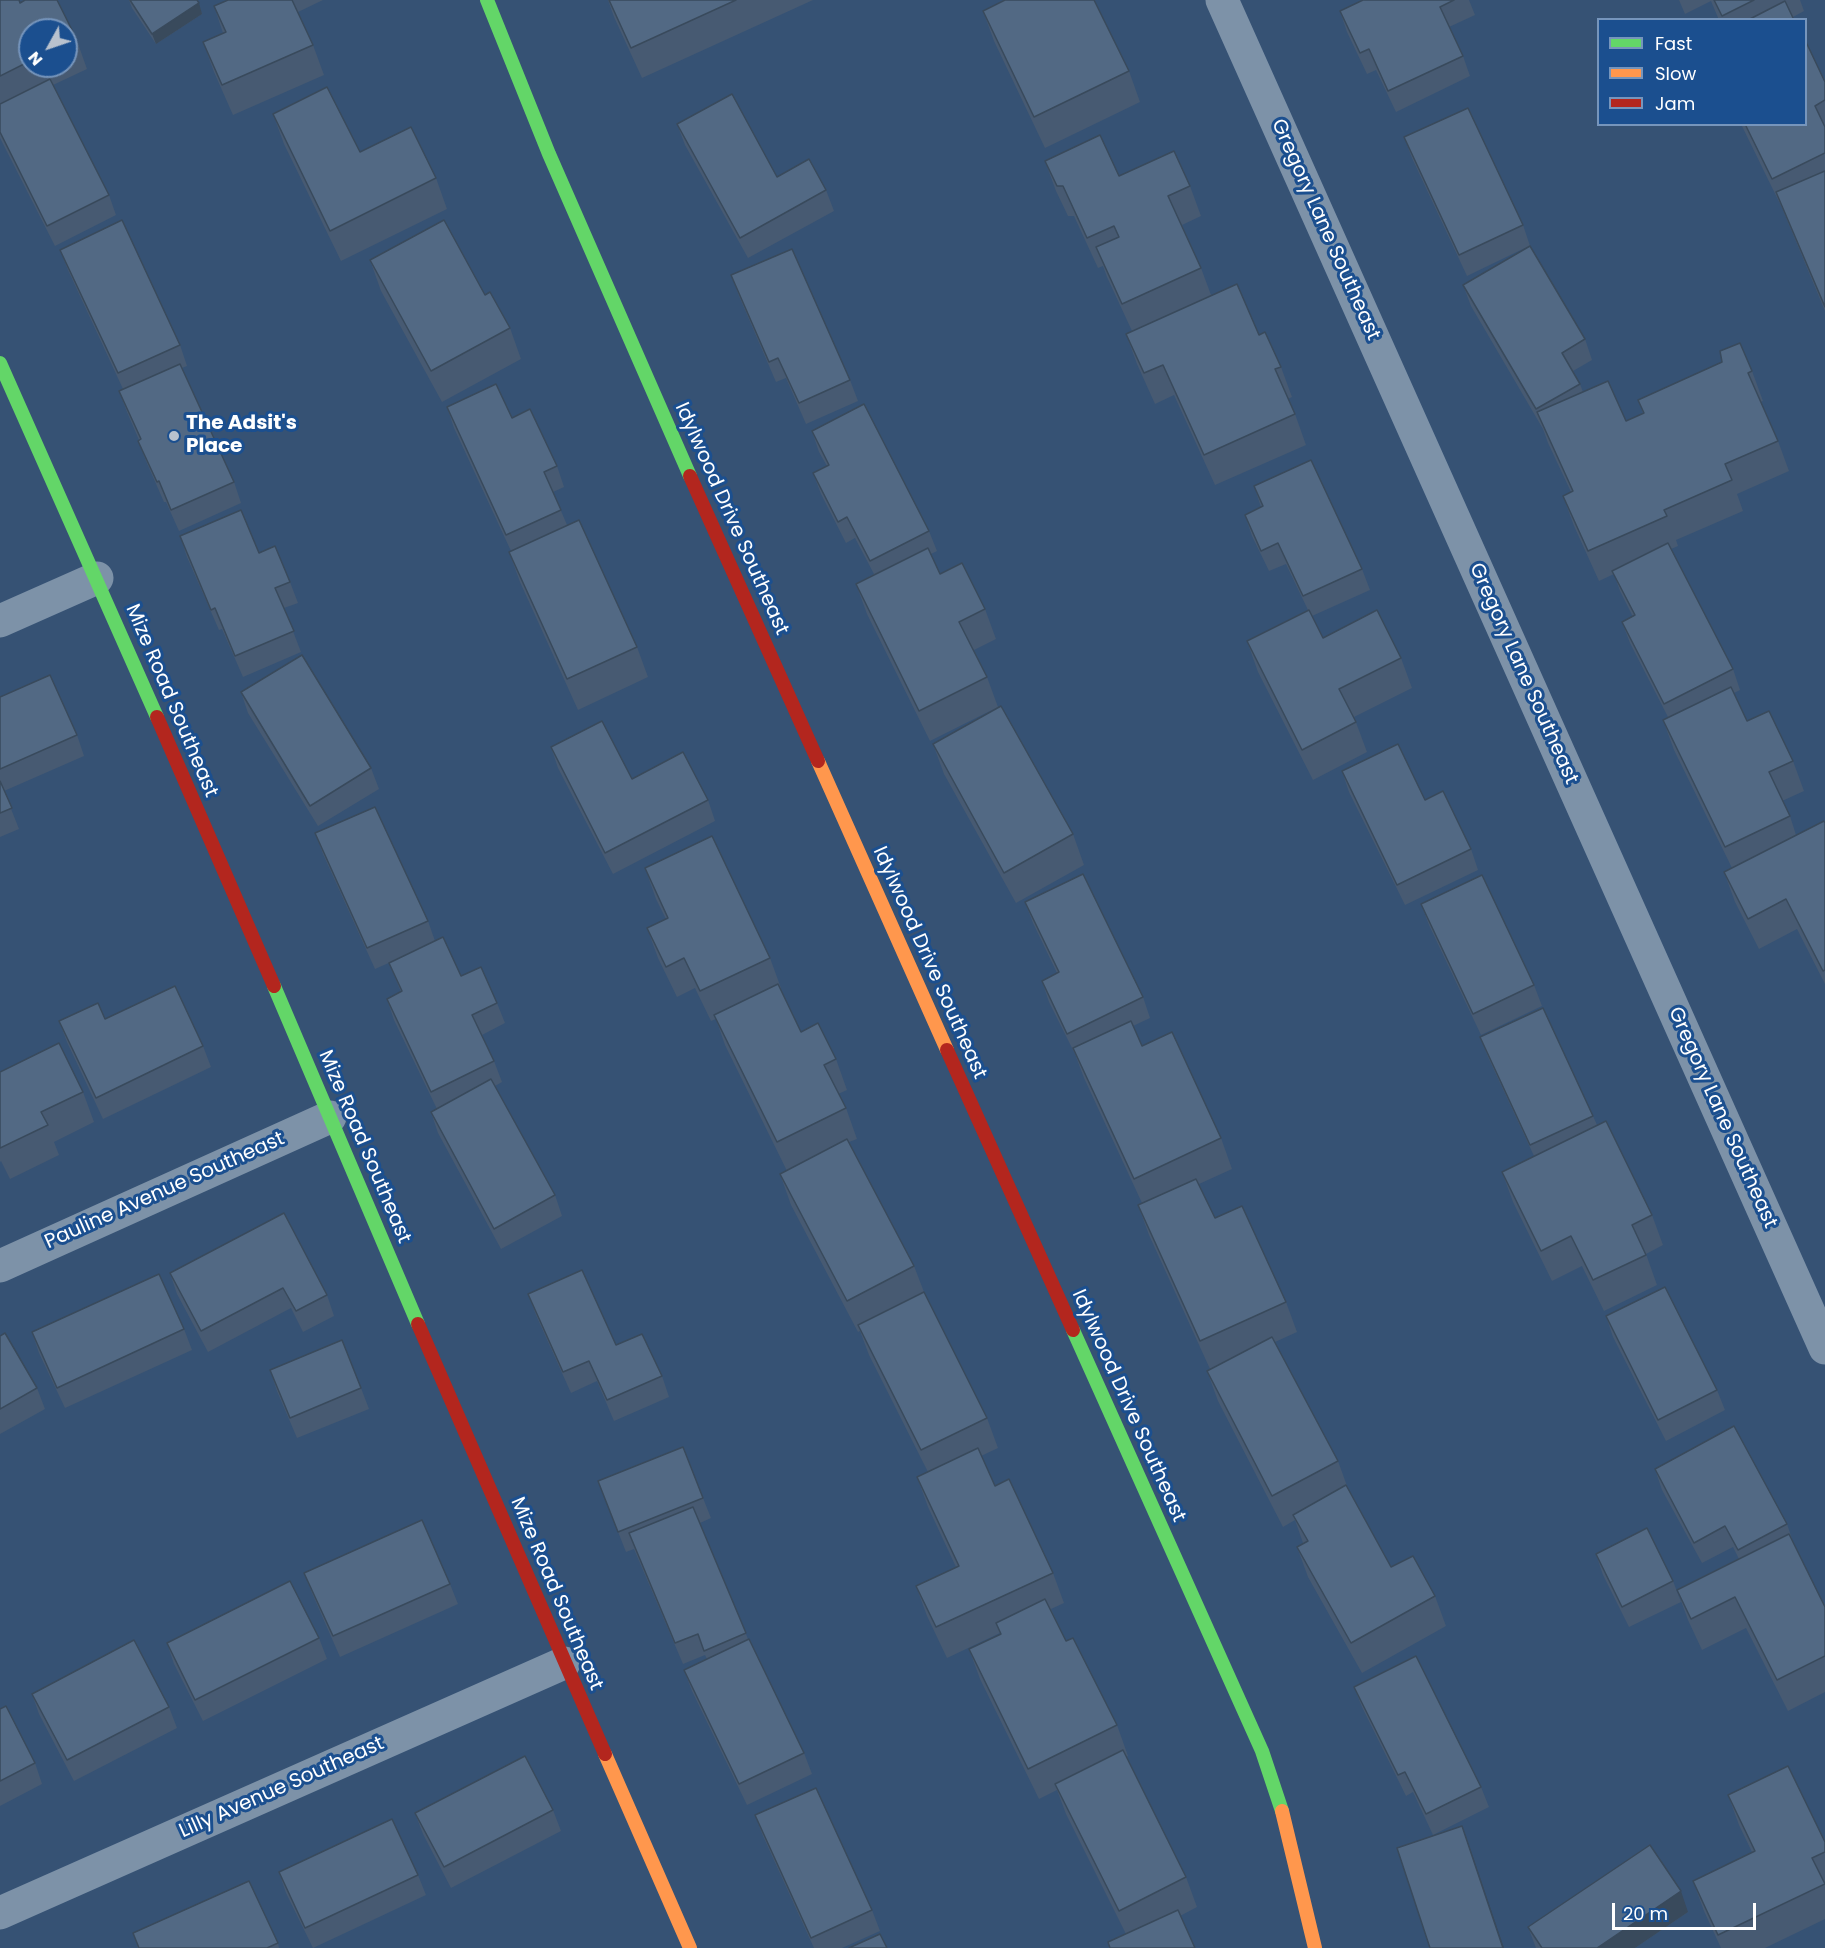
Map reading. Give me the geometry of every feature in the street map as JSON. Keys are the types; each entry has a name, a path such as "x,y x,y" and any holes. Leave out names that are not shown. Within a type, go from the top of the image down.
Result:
{"street":[{"name":"Idylwood Drive Southeast","path":"487,0 549,154 709,519 1262,1752 1284,1817 1315,1948"},
{"name":"Gregory Lane Southeast","path":"1222,0 1825,1348"},
{"name":"Mize Road Southeast","path":"0,363 97,578 564,1663 690,1948"},
{"path":"0,621 97,578"},
{"name":"Pauline Avenue Southeast","path":"0,1266 330,1117"},
{"name":"Lilly Avenue Southeast","path":"0,1913 564,1663"}],"building":[{"path":"0,0 19,0 20,3 25,0 57,0 66,18 18,18 18,67 0,76"},
{"path":"130,0 197,0 199,3 152,34"},
{"path":"228,0 292,0 313,45 222,85 203,42 226,32 214,6"},
{"path":"609,0 736,0 631,48"},
{"path":"1005,0 1094,0 1129,71 1034,117 983,11"},
{"path":"1363,0 1454,0 1440,7 1463,56 1388,91 1369,49 1360,53 1340,11"},
{"path":"1714,0 1754,0 1722,16"},
{"path":"1785,1 1793,18 1752,18"},
{"path":"1807,44 1825,82 1825,100 1815,106 1825,127 1825,153 1772,179 1746,126 1807,126"},
{"path":"50,79 109,195 47,226 0,132 0,104"},
{"path":"327,87 360,152 411,127 436,178 330,231 273,114"},
{"path":"732,94 777,177 809,159 826,190 740,238 677,124"},
{"path":"1468,108 1523,225 1459,255 1404,137"},
{"path":"1100,135 1119,176 1174,151 1190,186 1168,196 1201,268 1122,304 1096,247 1119,237 1114,226 1087,238 1063,186 1057,186 1045,161"},
{"path":"1825,171 1825,307 1776,192"},
{"path":"122,220 180,345 118,373 60,250"},
{"path":"444,220 485,295 490,292 510,328 431,371 370,260"},
{"path":"1530,246 1585,339 1562,353 1580,384 1536,409 1463,285"},
{"path":"792,249 850,380 799,403 778,358 769,362 731,275"},
{"path":"1237,284 1259,335 1265,332 1281,367 1275,369 1295,414 1204,455 1163,365 1144,373 1126,334"},
{"path":"1740,343 1752,371 1748,373 1778,441 1725,464 1732,480 1664,510 1667,516 1588,551 1563,496 1573,491 1537,412 1608,381 1626,421 1644,413 1638,400 1722,362 1720,351"},
{"name":"The Adsit's Place","path":"180,364 234,482 171,510 138,441 141,439 119,391"},
{"path":"496,384 512,418 530,409 557,466 544,472 561,510 506,535 447,407"},
{"path":"864,404 929,531 870,561 847,517 838,522 813,473 829,465 812,431"},
{"path":"1311,460 1362,569 1303,596 1278,543 1261,551 1245,515 1263,506 1254,486"},
{"path":"241,510 259,553 275,546 290,582 275,588 294,631 235,656 215,608 211,610 180,536"},
{"path":"579,520 637,647 567,679 509,552"},
{"path":"1668,543 1733,669 1664,704 1622,622 1635,615 1612,571"},
{"path":"928,548 940,574 962,563 985,609 959,622 987,677 919,711 856,584"},
{"path":"1309,610 1323,638 1377,610 1401,658 1339,689 1356,722 1302,750 1247,641"},
{"path":"302,655 371,768 310,806 241,692"},
{"path":"50,675 77,735 0,769 0,697"},
{"path":"1731,687 1747,721 1769,711 1793,761 1769,772 1790,816 1725,847 1663,720"},
{"path":"1001,706 1073,834 1004,873 933,744"},
{"path":"602,721 632,779 683,752 708,800 605,853 551,747"},
{"path":"1398,744 1425,800 1443,791 1471,849 1397,885 1342,771"},
{"path":"0,781 12,808 0,813"},
{"path":"375,807 428,921 367,948 315,833"},
{"path":"1824,821 1825,970 1823,971 1786,899 1748,919 1724,872"},
{"path":"712,836 770,958 700,991 684,958 666,967 647,928 668,918 645,868"},
{"path":"1083,874 1143,997 1067,1034 1042,981 1059,972 1025,902"},
{"path":"1482,875 1534,985 1473,1014 1421,904"},
{"path":"443,937 461,976 481,967 497,1003 472,1015 494,1061 431,1092 387,999 402,991 389,963"},
{"path":"778,984 801,1032 818,1023 836,1059 824,1065 846,1108 777,1142 714,1015"},
{"path":"175,986 203,1046 96,1098 59,1021 98,1003 105,1019"},
{"path":"1543,1008 1593,1116 1530,1145 1480,1037"},
{"path":"1131,1021 1142,1046 1172,1032 1221,1138 1134,1179 1073,1048"},
{"path":"59,1043 83,1092 41,1112 48,1125 0,1148 0,1072"},
{"path":"491,1079 555,1195 494,1229 431,1112"},
{"path":"1606,1121 1652,1215 1632,1225 1646,1255 1593,1280 1571,1236 1541,1251 1502,1172"},
{"path":"847,1139 914,1266 847,1301 780,1174"},
{"path":"1196,1179 1215,1218 1242,1206 1286,1302 1200,1341 1138,1205"},
{"path":"284,1213 327,1295 296,1311 283,1288 201,1331 170,1273"},
{"path":"582,1270 616,1345 642,1334 662,1376 607,1400 589,1361 563,1372 528,1294"},
{"path":"159,1274 184,1329 57,1388 32,1332"},
{"path":"1665,1287 1717,1390 1658,1420 1606,1316"},
{"path":"924,1292 987,1418 921,1450 858,1325"},
{"path":"5,1333 37,1388 0,1409 0,1336"},
{"path":"1272,1337 1338,1461 1272,1496 1207,1371"},
{"path":"342,1340 361,1388 290,1418 270,1370"},
{"path":"1734,1426 1787,1524 1738,1550 1725,1526 1694,1543 1655,1469"},
{"path":"683,1447 703,1498 618,1532 598,1481"},
{"path":"978,1448 995,1486 1009,1479 1053,1573 936,1627 916,1586 959,1566 917,1477"},
{"path":"1346,1485 1391,1567 1413,1556 1435,1596 1351,1643 1297,1547 1308,1541 1293,1515"},
{"path":"693,1507 746,1633 704,1651 698,1634 675,1643 629,1533"},
{"path":"422,1520 450,1584 333,1636 304,1573"},
{"path":"1647,1528 1673,1581 1622,1607 1596,1554"},
{"path":"1789,1534 1825,1607 1825,1656 1777,1680 1735,1597 1691,1619 1677,1590"},
{"path":"290,1581 319,1638 195,1700 167,1643"},
{"path":"1045,1599 1066,1641 1073,1638 1117,1725 1028,1769 969,1649 1001,1634 996,1623"},
{"path":"749,1639 804,1753 739,1784 684,1670"},
{"path":"134,1640 169,1707 67,1760 32,1694"},
{"path":"1416,1656 1481,1787 1426,1814 1405,1772 1398,1775 1354,1687"},
{"path":"6,1706 35,1763 0,1781 0,1709"},
{"path":"1123,1750 1186,1877 1119,1911 1055,1784"},
{"path":"525,1756 553,1810 444,1867 415,1813"},
{"path":"1788,1766 1825,1842 1825,1852 1812,1858 1825,1884 1718,1935 1693,1881 1755,1851 1728,1795"},
{"path":"816,1788 872,1910 811,1938 755,1815"},
{"path":"392,1819 418,1875 305,1928 279,1872"},
{"path":"1462,1826 1503,1948 1430,1948 1397,1848"},
{"path":"1650,1845 1681,1891 1597,1948 1542,1948 1528,1927"},
{"path":"249,1881 278,1943 267,1948 139,1948 133,1933"},
{"path":"1178,1910 1195,1948 1110,1948 1108,1942"},
{"path":"880,1934 887,1948 849,1948"}],"traffic: fast":[{"path":"487,0 549,154 690,476"},
{"path":"0,363 157,717"},
{"path":"274,986 418,1324"},
{"path":"1073,1330 1262,1751 1282,1811"}],"traffic: slow":[{"path":"818,761 947,1050"},
{"path":"605,1754 690,1948"},
{"path":"1282,1811 1315,1948"}],"traffic: jam":[{"path":"690,476 818,761"},
{"path":"157,717 274,986"},
{"path":"947,1050 1073,1330"},
{"path":"418,1324 605,1754"}],"place":[{"name":"The Adsit's Place","path":"174,436"}]}
